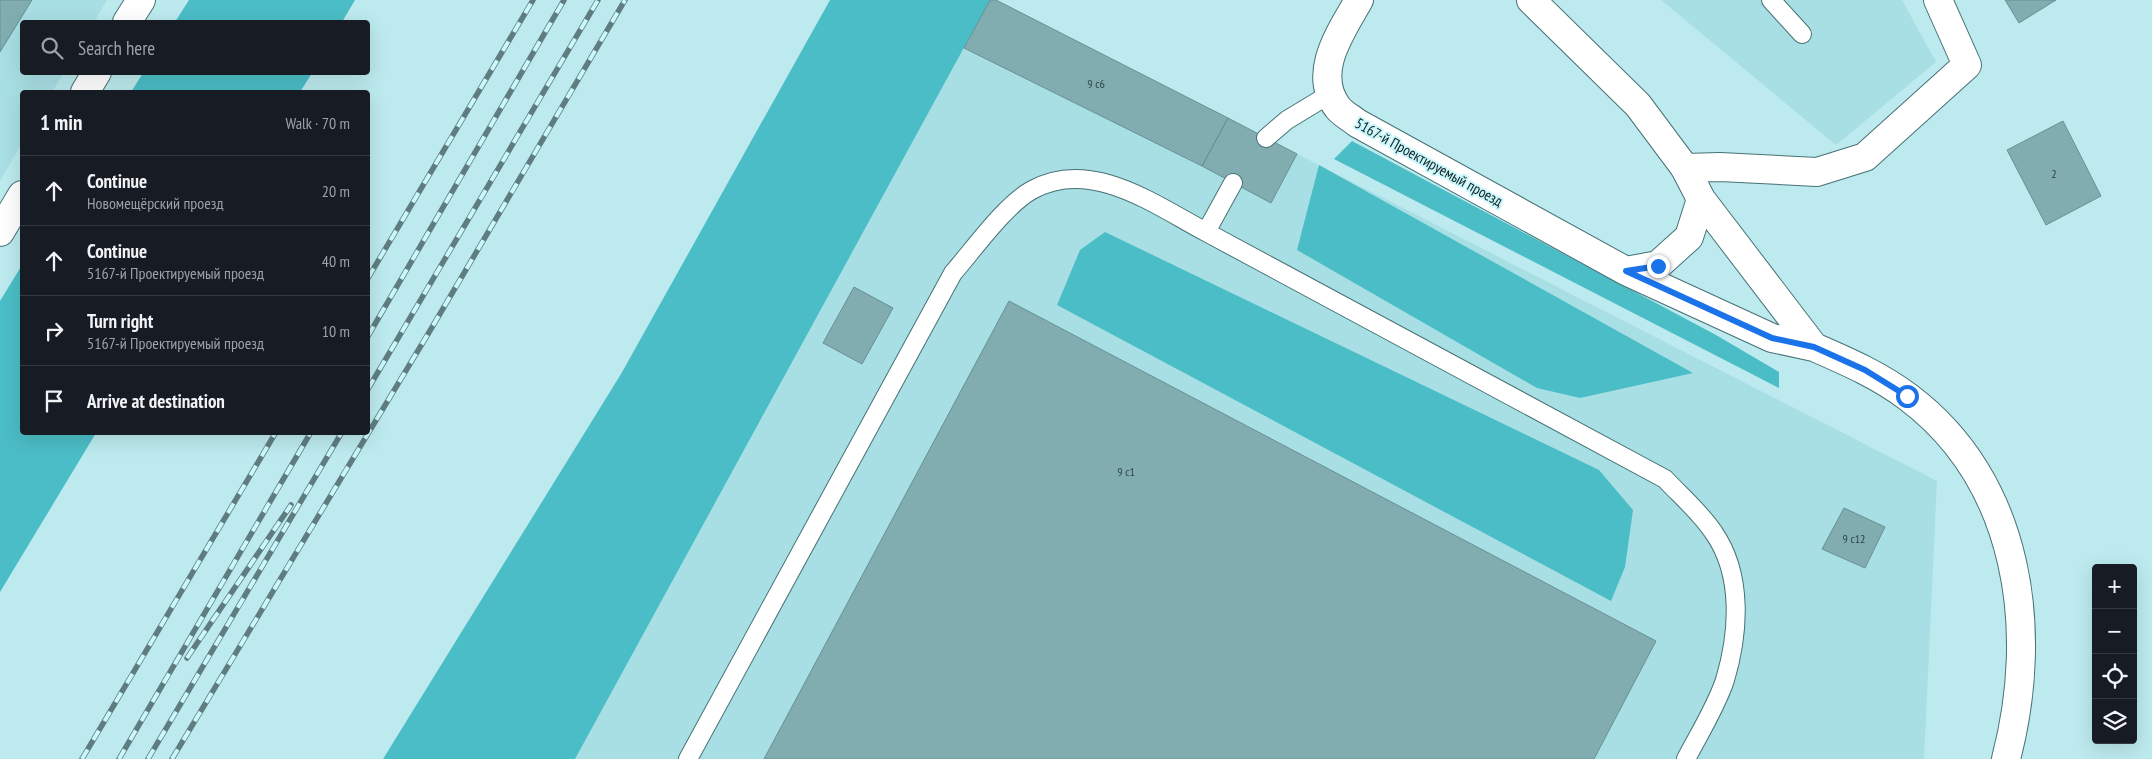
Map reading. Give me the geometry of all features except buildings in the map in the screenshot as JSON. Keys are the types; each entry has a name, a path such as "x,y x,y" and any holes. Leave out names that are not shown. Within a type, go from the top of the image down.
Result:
{"street":[{"path":"128,20 141,0"},
{"path":"1330,94 1326,81 1330,57 1336,39 1359,0"},
{"path":"1530,0 1638,105 1685,168 1702,199 1814,347"},
{"path":"1685,168 1720,167 1817,172 1865,157 1967,65 1938,0"},
{"path":"85,90 95,75"},
{"name":"5167-й Проектируемый проезд","path":"1330,94 1339,109 1357,122 1626,271 1772,338 1814,347 1865,370 1907,396 1936,421 1968,459 2000,520 2013,560 2022,636 2021,675 2006,759"},
{"path":"0,232 20,198"},
{"path":"1626,271 1658,266 1689,236 1702,199"}],"lane":[{"path":"1771,0 1802,34"},
{"path":"1266,138 1287,120 1330,94"},
{"path":"688,759 953,273 1007,212 1031,190 1053,181 1080,178 1116,186 1206,232 1665,479 1714,532 1726,554 1733,579 1736,608 1733,641 1724,681 1686,759"},
{"path":"1206,232 1233,183"}],"shaded area":[{"path":"0,0 107,0 95,20 20,20 20,75 63,75 53,90 20,90 20,146 0,181"},
{"path":"189,0 355,0 343,20 176,20"},
{"path":"830,0 990,0 575,759 383,759 621,374"},
{"path":"990,0 996,0 1937,481 1924,759 573,759 616,676"},
{"path":"1661,0 1902,0 1936,62 1836,145"},
{"path":"142,75 311,75 301,90 132,90"},
{"path":"1352,141 1716,335 1779,372 1779,388 1334,159"},
{"path":"1319,165 1693,373 1580,398 1537,388 1297,250"},
{"path":"1105,232 1599,470 1633,510 1625,567 1611,601 1057,305 1080,250"},
{"path":"20,268 20,435 95,435 0,592 0,301"}],"railway":[{"path":"370,275 533,0"},
{"path":"370,333 564,0"},
{"path":"370,386 598,0"},
{"path":"370,430 625,0"},
{"path":"82,759 274,435"},
{"path":"119,759 309,435"},
{"path":"148,759 340,435"},
{"path":"172,759 367,435"},
{"path":"187,658 291,505"}],"route":[{"path":"1658,266 1626,271 1772,338 1814,347 1865,370 1907,396"}]}
